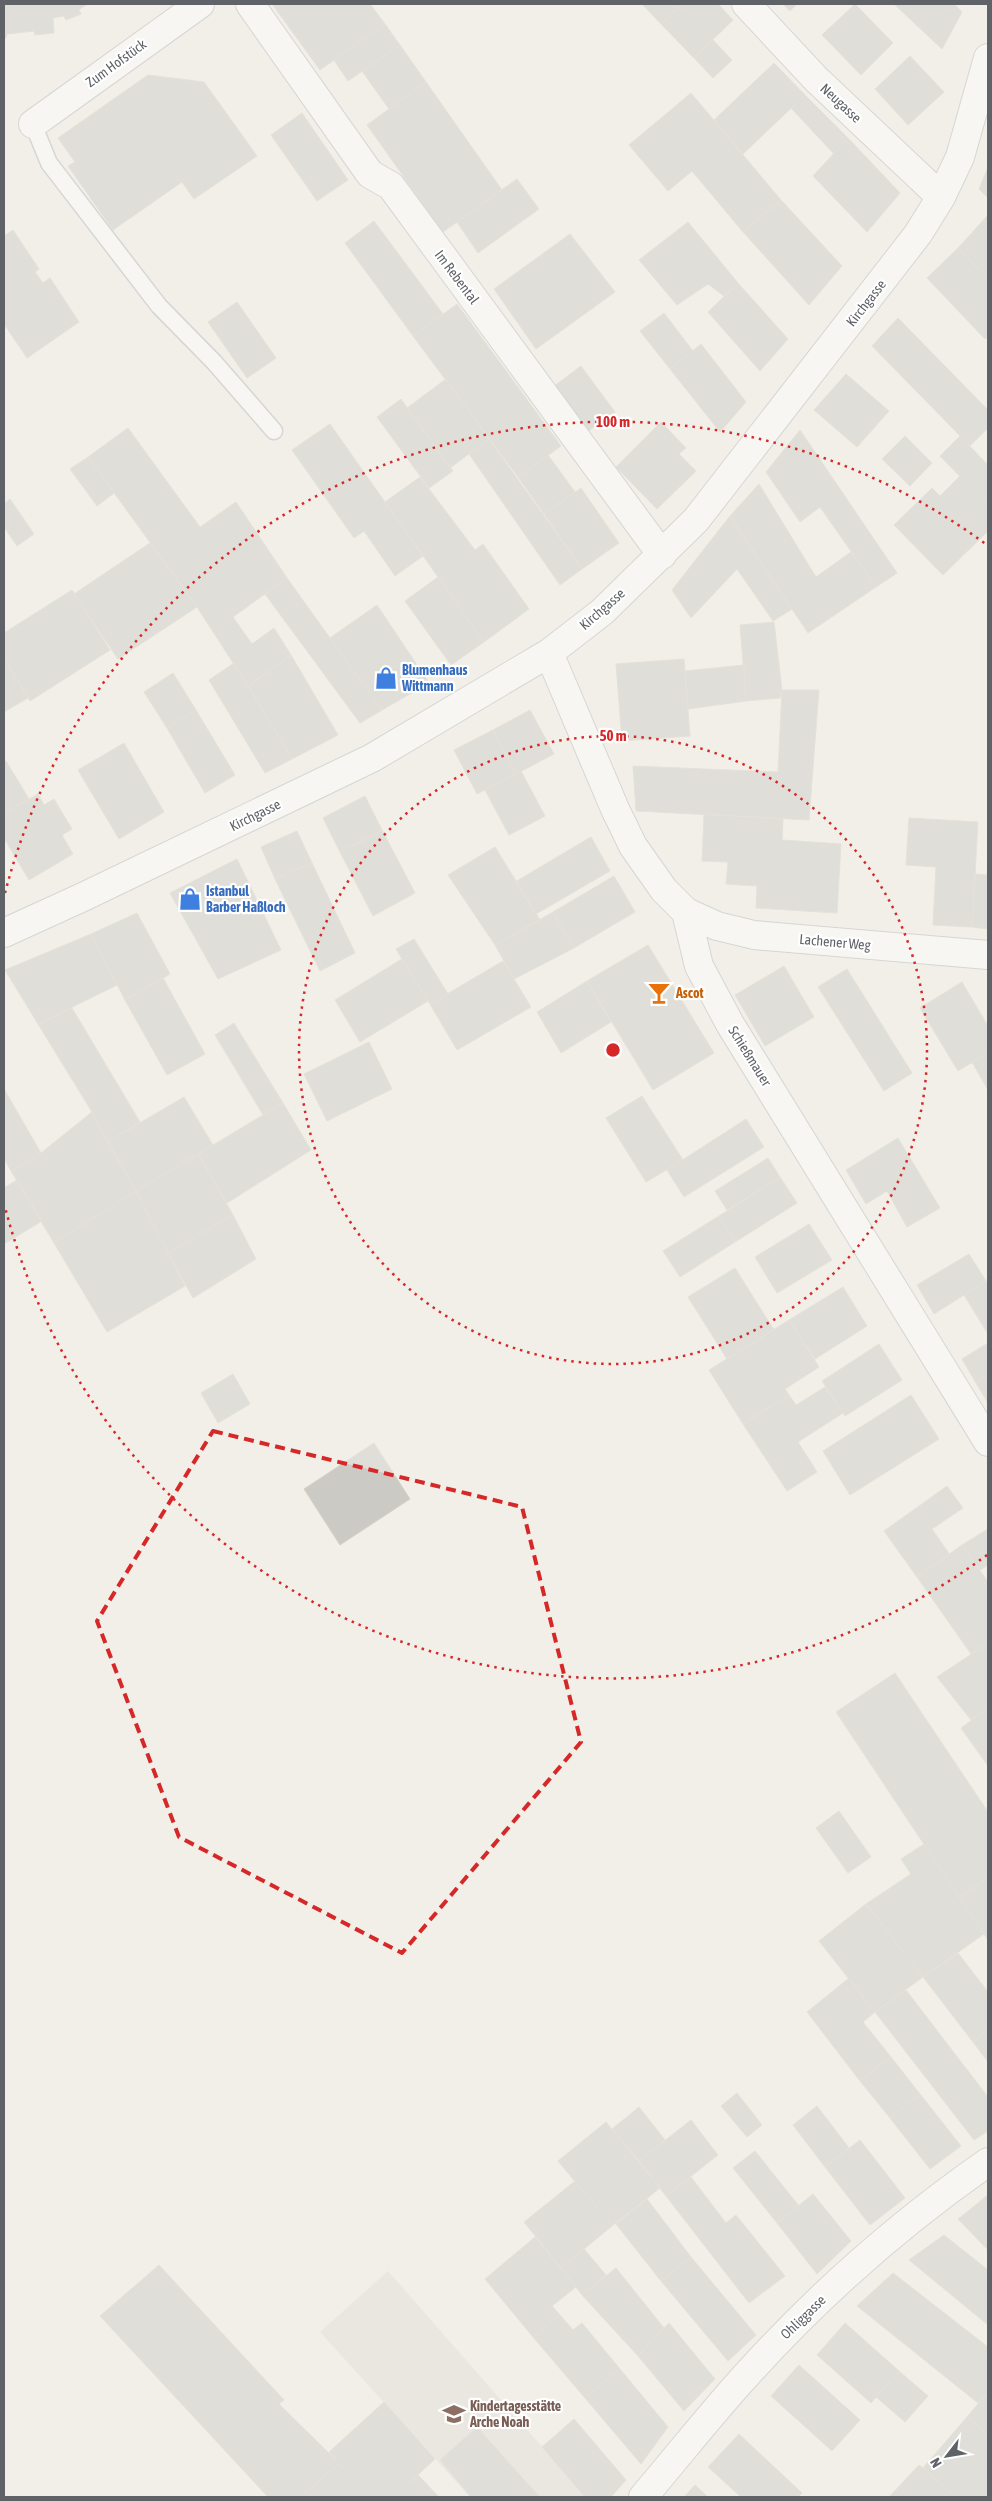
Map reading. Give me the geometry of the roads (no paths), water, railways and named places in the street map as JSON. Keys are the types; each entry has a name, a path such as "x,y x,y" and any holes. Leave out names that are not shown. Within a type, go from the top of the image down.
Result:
{"street":[{"name":"Zum Hofstück","path":"33,124 200,4"},
{"name":"Im Rebental","path":"250,4 370,174 391,186 662,555"},
{"name":"Neugasse","path":"746,4 816,79 941,197"},
{"name":"Kirchgasse","path":"4,933 92,893 372,758 549,653 602,612 696,520 884,280 941,197 960,157 988,58"},
{"path":"549,653 615,809 633,846 664,890 686,912"},
{"name":"Lachener Weg","path":"686,912 717,926 754,935 988,955"},
{"name":"Schießmauer","path":"686,912 699,966 730,1024 988,1442"},
{"name":"Ohliggasse","path":"643,2497 750,2370 792,2327 850,2272 911,2221 988,2162"}],"lane":[{"path":"33,124 49,163 159,306 214,362 274,431"}],"place":[{"name":"Blumenhaus Wittmann","path":"386,678"},
{"name":"Istanbul Barber Haßloch","path":"190,899"},
{"name":"Ascot","path":"659,993"},
{"name":"Kindertagesstätte Arche Noah","path":"454,2414"}]}
